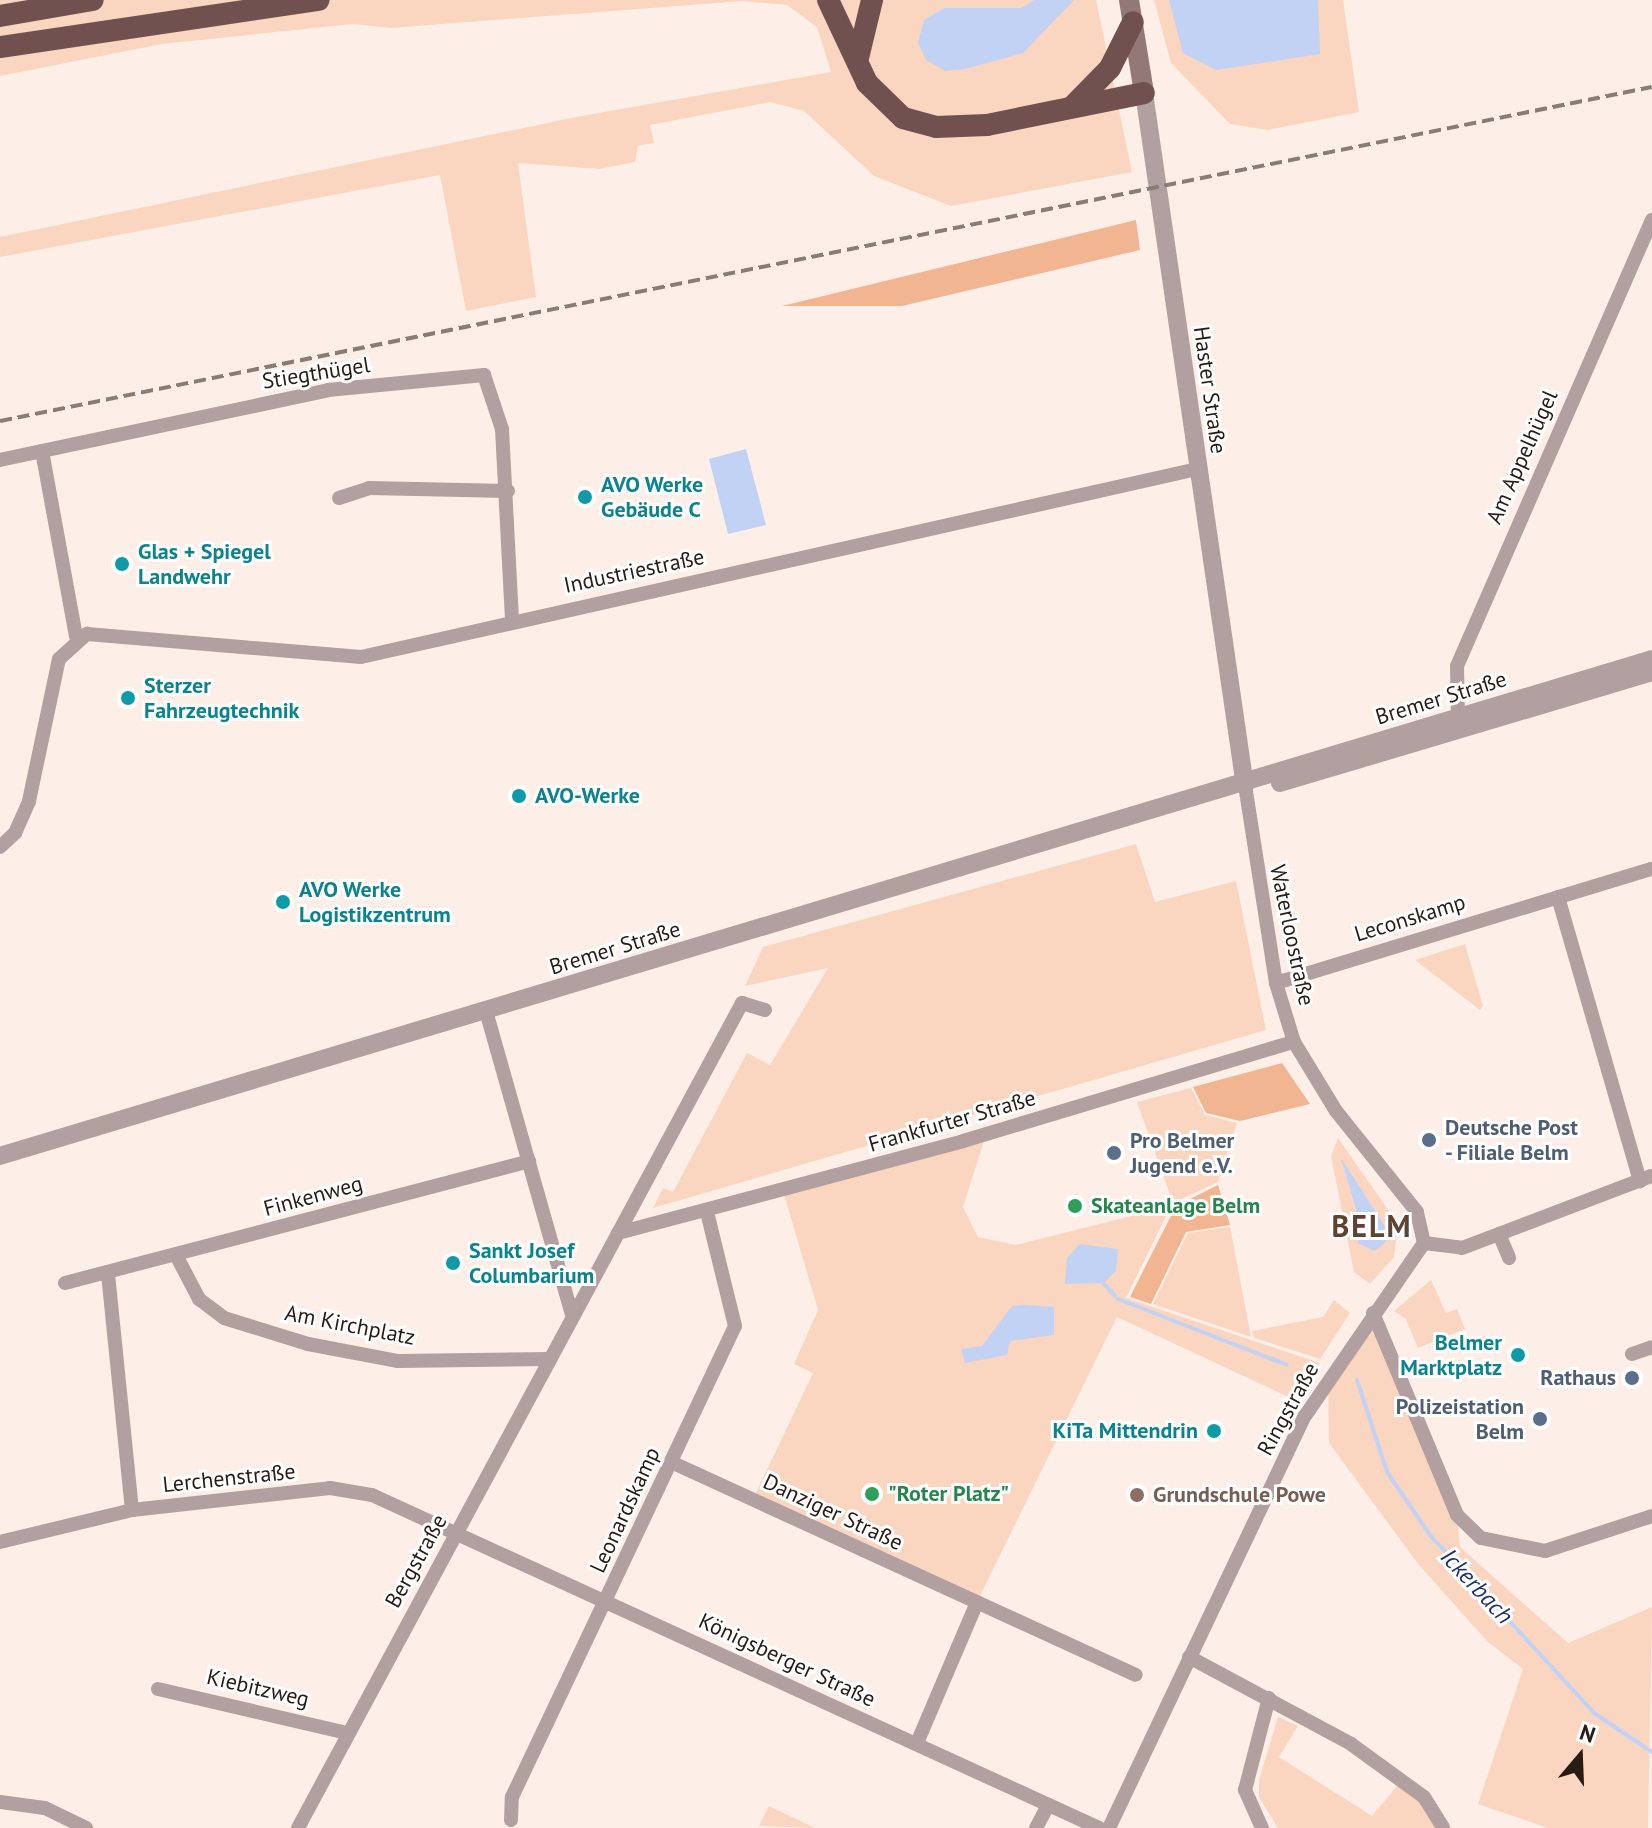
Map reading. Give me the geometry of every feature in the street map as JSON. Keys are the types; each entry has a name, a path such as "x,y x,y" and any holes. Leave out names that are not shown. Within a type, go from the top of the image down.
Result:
{"highway":[{"path":"0,16 93,0"},
{"path":"0,47 319,0"},
{"path":"828,0 858,63 882,104 936,127 1071,108 1144,93"},
{"path":"858,63 859,35 872,0"},
{"path":"1071,108 1110,68 1131,11"}],"main road":[{"name":"Haster Straße","path":"1131,11 1144,93"}],"street":[{"name":"Haster Straße","path":"1144,93 1245,786"},
{"name":"Am Appelhügel","path":"1458,718 1457,666 1652,220"},
{"name":"Stiegthügel","path":"0,460 328,390 484,375 502,429 508,491 512,620"},
{"path":"0,847 23,820 59,659 76,637 42,451"},
{"name":"Industriestraße","path":"76,637 361,657 512,620 1197,469"},
{"path":"339,498 369,488 508,491"},
{"name":"Bremer Straße","path":"0,1156 1245,786 1652,659"},
{"name":"Bremer Straße","path":"1245,786 1302,780 1652,672"},
{"name":"Waterloostraße","path":"1245,786 1276,983 1294,1042 1336,1111 1417,1212 1424,1243"},
{"name":"Leconskamp","path":"1276,983 1652,869"},
{"path":"1424,1243 1462,1248 1646,1178 1614,1110 1558,897"},
{"name":"Bergstraße","path":"298,1828 742,1003 765,1010"},
{"path":"486,1011 572,1314"},
{"name":"Frankfurter Straße","path":"618,1233 707,1212 1294,1042"},
{"name":"Finkenweg","path":"65,1283 529,1161"},
{"name":"Leonardskamp","path":"511,1820 512,1797 608,1600 735,1326 707,1212"},
{"path":"1499,1234 1509,1258"},
{"name":"Ringstraße","path":"1109,1828 1305,1416 1424,1243"},
{"name":"Am Kirchplatz","path":"176,1255 199,1299 224,1318 308,1344 398,1361 549,1359"},
{"path":"108,1274 132,1510"},
{"path":"1373,1313 1457,1515 1481,1538 1545,1551 1652,1516"},
{"path":"1632,1354 1652,1347"},
{"name":"Danziger Straße","path":"671,1462 1136,1675"},
{"name":"Lerchenstraße","path":"0,1542 132,1510 330,1488 372,1495 458,1531"},
{"name":"Königsberger Straße","path":"458,1531 1099,1828"},
{"path":"917,1743 977,1602"},
{"path":"1189,1657 1269,1698 1414,1790 1443,1828"},
{"name":"Kiebitzweg","path":"158,1689 347,1733"},
{"path":"1262,1828 1249,1806 1245,1774 1269,1698"},
{"path":"0,1802 45,1808 86,1828"},
{"path":"1036,1828 1048,1805"}],"shaded area":[{"path":"0,0 1096,0 1132,172 951,206 874,176 804,111 770,102 650,125 654,143 638,146 635,162 600,169 518,163 536,297 466,311 440,175 0,257 0,237 576,117 831,72 817,27 787,5 743,1 391,28 353,24 162,44 0,76"},
{"path":"1154,0 1343,0 1359,112 1268,130 1230,124 1171,63"},
{"path":"1136,220 1140,250 902,306 782,306"},
{"path":"1136,844 1155,902 1236,881 1266,1030 653,1208 663,1188 673,1192 747,1053 770,1065 828,968 745,986 763,947"},
{"path":"1465,944 1483,1006 1480,1010 1415,960"},
{"path":"1282,1063 1310,1104 1240,1121 1206,1113 1193,1087"},
{"path":"1191,1088 1205,1115 1237,1123 1218,1182 1173,1203 1137,1102"},
{"path":"986,1135 963,1207 978,1237 1016,1245 1171,1206 1126,1298 1320,1363 1297,1401 1117,1317 977,1602 753,1499 813,1373 794,1364 818,1310 783,1191"},
{"path":"1338,1138 1398,1224 1394,1257 1370,1284 1354,1272 1331,1156"},
{"path":"1218,1185 1230,1225 1186,1232 1151,1304 1130,1297 1176,1206"},
{"path":"1230,1227 1251,1337 1153,1304 1188,1233"},
{"path":"1431,1280 1446,1313 1457,1309 1465,1329 1418,1348 1406,1319 1394,1311"},
{"path":"1334,1300 1350,1313 1320,1359 1254,1338 1252,1331 1323,1317"},
{"path":"1373,1313 1457,1515 1460,1547 1568,1643 1652,1607 1648,1828 1548,1828 1478,1804 1523,1669 1488,1642 1419,1565 1329,1443 1328,1380"},
{"path":"1278,1717 1298,1726 1279,1757 1372,1816 1398,1785 1422,1802 1435,1828 1278,1828 1259,1797 1259,1780"},
{"path":"769,1806 815,1828 759,1826"}],"water":[{"path":"1034,0 1074,0 1023,53 965,69 945,71 926,60 918,42 924,20 944,8 1022,8"},
{"path":"1169,0 1318,0 1320,54 1216,70 1183,53"},
{"path":"746,449 766,525 728,534 709,459"},
{"path":"1341,1158 1386,1228 1386,1242 1374,1251 1358,1243 1359,1219"},
{"path":"1080,1244 1118,1249 1116,1271 1103,1283 1065,1284 1067,1258"},
{"path":"1012,1306 1054,1307 1054,1335 1010,1341 1007,1355 965,1363 961,1349 982,1346"}],"waterway":[{"path":"1103,1283 1115,1296"},
{"path":"1118,1299 1287,1365"},
{"name":"Ickerbach","path":"1357,1380 1387,1472 1430,1535 1594,1713 1652,1752"}],"railway":[{"path":"0,421 1652,87"}],"place":[{"name":"AVO Werke Gebäude C","path":"585,497"},
{"name":"Glas + Spiegel Landwehr","path":"122,564"},
{"name":"Sterzer Fahrzeugtechnik","path":"128,698"},
{"name":"AVO-Werke","path":"519,796"},
{"name":"AVO Werke Logistikzentrum","path":"283,902"},
{"name":"Deutsche Post - Filiale Belm","path":"1429,1140"},
{"name":"Pro Belmer Jugend e.V.","path":"1114,1153"},
{"name":"Skateanlage Belm","path":"1075,1206"},
{"name":"Sankt Josef Columbarium","path":"453,1263"},
{"name":"Belmer Marktplatz","path":"1518,1355"},
{"name":"Rathaus","path":"1632,1378"},
{"name":"Polizeistation Belm","path":"1540,1419"},
{"name":"KiTa Mittendrin","path":"1214,1431"},
{"name":"\"Roter Platz\"","path":"872,1494"},
{"name":"Grundschule Powe","path":"1137,1495"}],"district":[{"name":"BELM","path":"1372,1226"}]}
